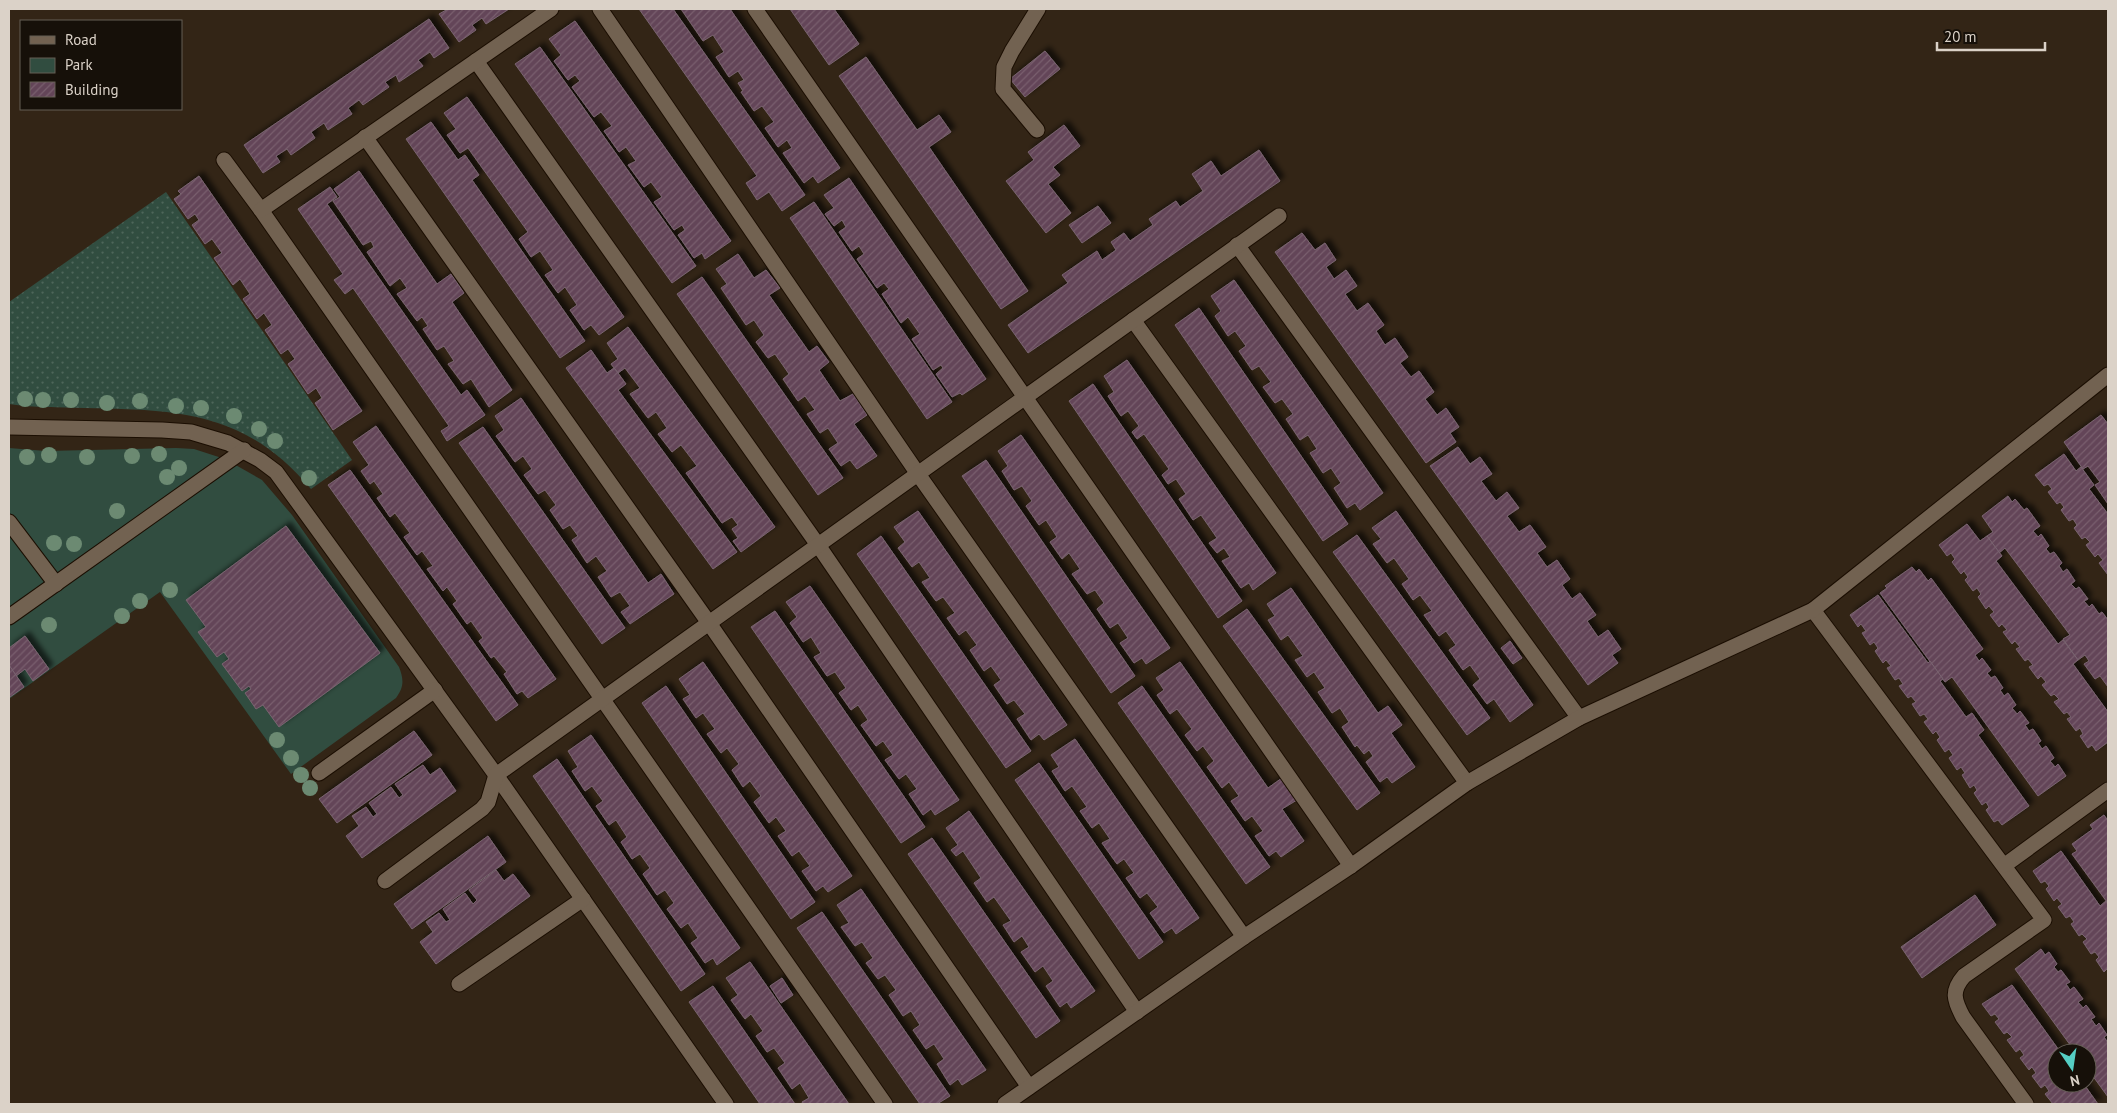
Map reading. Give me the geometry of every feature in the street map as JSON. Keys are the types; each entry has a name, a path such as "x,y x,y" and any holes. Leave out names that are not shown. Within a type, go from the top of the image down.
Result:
{"street":[{"path":"261,210 551,9"},
{"path":"600,9 918,474 1244,937"},
{"path":"755,9 1351,866"},
{"path":"1037,130 1003,89 1004,67 1038,9"},
{"path":"476,61 818,545 1137,1012"},
{"path":"365,137 708,623 1029,1087"},
{"path":"224,160 261,210 885,1104"},
{"path":"385,881 482,809 488,802 496,775 1279,216"},
{"path":"1237,245 1579,718"},
{"path":"1133,320 1467,783"},
{"path":"1005,1104 1244,937 1351,866 1467,783 1579,718 1813,610 2108,375"},
{"path":"9,427 191,432 220,440 244,450 276,472 291,490 496,775 726,1104"},
{"path":"9,617 244,450"},
{"path":"9,522 56,584"},
{"path":"1813,610 2044,920 1964,976 1956,985 1954,994 1956,1005 1963,1017 2026,1104"},
{"path":"319,774 435,690"},
{"path":"2005,866 2108,790"},
{"path":"459,984 583,899"}],"green space":[{"path":"166,192 352,460 311,489 286,463 261,444 235,430 208,420 180,414 150,411 37,407 9,404 9,302"},
{"path":"9,448 46,451 194,449 225,459 262,480 292,515 399,667 402,676 402,687 399,694 291,774 160,592 9,699"}],"building":[{"path":"448,9 509,9 486,24 482,18 472,25 476,30 459,42 439,14"},
{"path":"639,9 673,9 805,195 782,211 769,192 757,200 746,183 757,176"},
{"path":"681,9 730,9 840,168 818,183 813,176 804,183 783,153 792,148 787,140 778,147 765,128 774,122 762,106 754,111 741,92 743,91 738,83 744,80 738,71 729,77 716,57 724,52 713,35 703,41"},
{"path":"790,9 834,9 859,44 829,65"},
{"path":"429,19 449,48 434,58 430,52 418,60 423,66 399,82 396,75 385,82 389,87 363,105 359,100 348,108 352,114 328,130 324,123 311,132 315,138 291,155 287,149 276,156 280,162 263,173 244,145"},
{"path":"575,21 731,241 705,259 702,253 694,258 678,235 685,230 682,225 674,230 654,202 662,197 651,182 644,187 628,165 636,161 626,147 619,152 604,131 612,126 601,112 594,117 572,87 580,81 575,75 568,80 554,61 561,55 549,39"},
{"path":"540,47 696,266 672,283 515,64"},
{"path":"1045,51 1060,69 1025,97 1010,79"},
{"path":"866,57 917,130 939,115 951,132 929,147 1028,291 1001,309 839,76"},
{"path":"467,97 624,317 599,335 591,325 584,330 570,310 577,305 565,287 558,293 545,275 553,270 540,251 531,257 519,239 528,232 468,148 460,153 447,135 456,129 444,113"},
{"path":"431,122 458,160 465,155 479,175 472,180 585,341 560,358 406,139"},
{"path":"1064,125 1080,146 1053,167 1060,175 1048,184 1071,213 1046,233 1006,181 1034,160 1028,152"},
{"path":"1259,150 1280,181 1028,353 1008,325 1068,283 1062,275 1097,251 1102,260 1116,250 1111,242 1124,233 1130,241 1153,225 1149,219 1176,201 1180,207 1203,191 1192,174 1211,161 1221,176"},
{"path":"359,171 437,284 451,274 464,293 452,302 512,390 489,407 471,379 463,384 448,364 454,361 444,346 437,350 423,329 428,326 422,317 417,321 397,294 407,288 400,278 390,286 367,252 374,247 371,241 363,245 333,201 340,197 334,189"},
{"path":"199,176 362,411 333,430 315,403 322,398 316,388 308,394 288,364 295,359 288,349 281,354 265,330 272,325 264,313 257,319 243,299 250,294 240,279 233,285 214,258 222,253 212,239 205,244 192,225 199,220 195,214 188,219 174,199 181,194 178,191"},
{"path":"849,178 986,379 962,395 960,393 952,397 936,374 943,368 941,365 933,370 912,339 920,334 908,317 901,323 882,294 889,289 884,283 877,288 857,259 864,254 859,246 852,251 839,232 846,227 842,220 834,226 825,214 834,208 824,195"},
{"path":"330,187 337,197 327,204 461,395 467,390 485,415 447,441 441,431 449,426 353,288 345,294 334,280 343,274 298,209"},
{"path":"814,202 952,402 927,419 790,218"},
{"path":"1098,206 1111,223 1082,243 1069,225"},
{"path":"1302,233 1315,250 1325,243 1336,260 1326,267 1334,279 1346,270 1357,286 1345,294 1357,311 1368,303 1384,325 1376,331 1385,345 1395,338 1408,357 1400,363 1411,377 1419,371 1434,392 1425,399 1437,415 1446,408 1459,427 1450,433 1456,442 1426,463 1275,252"},
{"path":"738,254 754,278 766,270 780,288 769,295 809,352 817,346 829,362 819,370 840,401 853,394 867,415 854,424 877,456 857,469 850,460 841,466 829,449 838,443 828,428 820,433 807,414 815,410 805,396 798,401 783,379 789,374 775,354 768,358 756,342 764,335 754,320 746,325 721,288 727,284 716,269"},
{"path":"702,277 843,478 818,495 677,294"},
{"path":"1234,280 1383,493 1360,510 1355,503 1347,508 1334,488 1341,483 1331,468 1323,473 1310,453 1317,449 1308,435 1300,440 1286,419 1293,414 1282,399 1275,403 1263,387 1271,382 1259,366 1252,370 1239,351 1246,346 1235,331 1228,336 1215,316 1221,311 1211,296"},
{"path":"1199,308 1348,524 1323,541 1175,325"},
{"path":"628,327 775,527 741,552 733,541 738,538 732,529 738,525 732,517 722,523 686,473 697,466 681,445 672,452 658,434 667,428 656,412 648,418 630,394 640,388 625,368 618,373 611,364 618,359 607,343"},
{"path":"591,350 607,373 614,368 626,384 618,390 737,552 713,569 566,368"},
{"path":"1127,360 1276,573 1253,590 1249,583 1241,588 1222,561 1230,557 1224,548 1217,553 1209,543 1217,538 1201,515 1193,520 1179,499 1186,494 1176,479 1168,484 1162,475 1169,469 1144,434 1137,439 1132,432 1139,426 1128,411 1121,416 1108,396 1114,392 1104,376"},
{"path":"1093,384 1242,601 1218,618 1069,401"},
{"path":"521,398 648,583 661,574 674,594 630,624 621,612 630,606 620,592 611,597 598,577 607,571 596,556 587,563 572,540 578,536 570,525 563,529 550,510 556,505 545,490 538,494 524,475 532,469 523,456 515,462 496,436 504,430 495,416"},
{"path":"2101,415 2108,424 2108,504 2095,485 2100,482 2088,466 2083,469 2064,442"},
{"path":"376,426 556,679 528,698 522,691 517,694 504,674 507,672 494,656 491,658 479,641 483,638 471,621 467,624 453,604 457,601 447,587 443,591 427,569 433,566 422,551 417,555 404,537 410,533 395,513 390,517 377,498 383,494 374,481 370,484 361,471 369,465 353,442"},
{"path":"483,427 625,628 602,644 459,443"},
{"path":"1021,435 1170,648 1146,664 1142,658 1134,663 1120,643 1128,638 1118,623 1110,628 1097,609 1104,603 1095,590 1087,594 1072,574 1080,569 1069,553 1062,559 1050,542 1057,537 1046,520 1039,525 1026,506 1032,501 1022,486 1014,490 1002,471 1008,466 998,451"},
{"path":"1458,447 1470,464 1480,457 1492,474 1481,481 1496,501 1507,492 1519,508 1507,516 1519,532 1530,525 1546,547 1537,553 1547,567 1557,560 1570,579 1562,585 1572,599 1580,593 1596,615 1587,621 1598,637 1608,630 1621,649 1612,655 1618,663 1588,685 1430,466"},
{"path":"2064,454 2076,471 2081,467 2094,485 2089,489 2108,514 2108,575 2099,563 2103,560 2098,554 2095,557 2086,545 2090,542 2085,537 2082,539 2074,528 2077,525 2073,519 2069,521 2061,510 2064,507 2060,502 2057,504 2048,492 2052,489 2048,484 2044,486 2035,475"},
{"path":"986,460 1135,676 1111,693 962,476"},
{"path":"350,470 518,705 496,721 328,485"},
{"path":"2008,496 2012,502 2015,499 2024,510 2027,508 2040,526 2033,531 2038,537 2041,534 2049,546 2046,549 2050,554 2054,552 2062,563 2059,566 2063,572 2067,569 2075,581 2071,584 2076,589 2079,587 2088,599 2084,601 2089,607 2092,604 2099,614 2102,612 2108,620 2108,687 2100,676 2095,679 2084,664 2089,661 2085,655 2078,660 2063,639 2070,635 2005,548 1999,553 1987,536 1993,532 1982,516"},
{"path":"918,511 1067,725 1044,740 1039,734 1031,740 1017,719 1025,714 1014,700 1007,704 994,685 1001,680 991,666 984,671 970,650 977,645 966,630 959,635 947,618 955,613 943,597 936,601 922,582 930,578 919,562 912,567 898,548 905,542 894,527"},
{"path":"1396,511 1533,705 1510,722 1494,699 1487,704 1473,685 1480,679 1470,665 1463,670 1449,650 1456,645 1446,631 1439,636 1424,615 1432,611 1420,595 1413,600 1402,584 1409,579 1394,558 1387,563 1373,544 1381,539 1372,528"},
{"path":"1967,524 1980,541 1987,536 2002,556 1996,561 2058,644 2063,640 2078,660 2073,664 2108,712 2108,742 2096,751 2092,745 2088,748 2080,736 2083,734 2080,728 2076,731 2067,719 2071,717 2067,712 2064,714 2054,702 2059,699 2054,694 2051,696 2042,685 2046,682 2041,676 2038,679 2029,667 2033,665 2028,659 2025,661 2016,649 2020,647 2015,641 2012,644 2003,632 2007,630 2002,624 1999,627 1990,615 1994,612 1989,606 1986,609 1978,597 1981,594 1977,588 1973,591 1965,580 1968,577 1964,571 1961,574 1952,562 1955,559 1951,553 1947,556 1939,545"},
{"path":"286,526 380,653 279,727 263,705 256,709 245,693 251,689 249,686 242,691 222,664 229,659 224,652 217,657 198,632 206,627 186,600"},
{"path":"1357,535 1490,718 1467,735 1333,552"},
{"path":"881,536 1031,751 1006,768 857,554"},
{"path":"1912,567 1916,572 1919,569 1928,581 1931,578 1983,649 1975,655 1979,661 1982,658 1991,670 1987,673 1991,678 1995,676 2003,688 2000,690 2004,696 2008,693 2016,705 2012,708 2017,714 2020,711 2029,723 2025,725 2029,731 2033,729 2041,741 2038,743 2042,749 2046,746 2054,758 2050,761 2055,767 2058,764 2066,776 2038,796 1952,677 1945,682 1880,593 1887,588 1885,586"},
{"path":"810,586 959,800 935,815 931,809 923,815 909,794 917,789 906,774 899,779 885,760 893,755 883,741 876,746 861,725 868,720 858,705 851,710 839,693 846,688 835,672 827,676 814,657 821,653 811,637 803,642 790,623 797,617 786,602"},
{"path":"1291,588 1378,713 1388,706 1402,725 1391,733 1415,767 1392,783 1387,777 1380,782 1366,762 1373,756 1369,750 1364,754 1357,745 1355,747 1342,727 1349,722 1340,708 1332,713 1318,692 1325,688 1314,672 1307,677 1295,660 1303,656 1288,635 1281,640 1268,620 1275,616 1267,604"},
{"path":"1878,595 1928,663 1930,661 1943,679 1940,681 1966,717 1972,713 1984,730 1978,735 2029,806 2002,825 1998,820 1994,822 1986,810 1989,807 1986,802 1982,805 1974,793 1977,790 1974,785 1970,788 1962,775 1965,773 1961,767 1957,770 1949,758 1953,755 1949,749 1945,752 1937,740 1940,737 1936,731 1933,734 1924,722 1928,719 1924,714 1920,716 1912,704 1916,702 1911,696 1908,698 1899,686 1903,684 1899,678 1895,680 1887,668 1891,666 1886,660 1883,663 1875,651 1878,648 1874,642 1870,645 1862,633 1866,631 1861,624 1858,627 1850,615"},
{"path":"1247,609 1380,793 1357,810 1223,626"},
{"path":"775,611 925,827 901,843 751,627"},
{"path":"25,636 49,669 33,681 25,669 16,676 9,665 9,648"},
{"path":"1510,641 1522,658 1513,664 1501,648"},
{"path":"703,662 852,876 828,892 823,886 816,891 802,871 810,866 799,851 792,856 778,836 786,831 776,817 769,823 754,802 761,796 750,781 743,787 732,770 739,764 727,748 721,753 707,734 715,729 703,713 696,718 683,699 690,695 679,679"},
{"path":"1180,662 1268,788 1282,778 1297,800 1282,809 1304,841 1281,857 1276,851 1269,856 1255,836 1263,831 1252,816 1245,821 1231,801 1239,796 1229,782 1222,788 1207,767 1214,761 1203,746 1197,751 1185,735 1192,729 1177,709 1170,714 1157,695 1164,690 1156,678"},
{"path":"9,665 24,687 10,697 9,696"},
{"path":"666,686 815,902 791,919 642,703"},
{"path":"1142,686 1270,867 1246,884 1118,703"},
{"path":"414,731 432,755 337,823 319,799"},
{"path":"591,735 740,948 717,965 713,958 705,963 691,943 698,938 688,923 681,928 667,909 674,903 665,890 657,895 643,874 650,868 640,854 632,859 621,842 627,837 616,820 609,825 596,806 603,801 592,786 585,791 572,771 578,767 568,751"},
{"path":"1075,739 1199,918 1176,934 1172,928 1164,933 1150,913 1158,907 1147,893 1140,898 1126,878 1134,873 1124,859 1117,864 1102,843 1110,839 1099,823 1092,828 1080,811 1087,807 1072,786 1065,791 1052,771 1059,767 1051,755"},
{"path":"557,759 705,974 681,991 533,776"},
{"path":"1039,763 1163,942 1139,959 1015,780"},
{"path":"423,765 430,775 440,768 456,791 362,858 346,836 359,826 352,816 366,807 373,817 377,814 369,803 391,787 399,798 403,795 395,784"},
{"path":"969,811 1095,991 1071,1008 1067,1002 1060,1007 1046,986 1053,981 1043,966 1035,972 1021,952 1029,947 1022,936 1014,942 1003,925 1011,921 994,897 987,902 974,883 981,878 963,851 956,856 951,850 958,845 946,828"},
{"path":"2104,815 2108,821 2107,902 2072,854 2077,851 2072,844 2093,829 2090,825"},
{"path":"488,836 506,862 412,929 394,904"},
{"path":"932,838 1060,1021 1036,1038 908,854"},
{"path":"2061,851 2100,906 2106,901 2108,905 2108,971 2107,969 2104,972 2096,960 2099,957 2095,952 2091,954 2083,942 2087,939 2082,934 2079,936 2071,924 2074,922 2070,916 2066,918 2058,907 2062,904 2057,898 2054,901 2046,889 2049,886 2045,881 2041,883 2033,871"},
{"path":"496,870 504,881 513,874 530,896 436,964 420,942 433,932 426,922 439,913 446,922 450,920 443,909 465,893 473,904 477,900 469,890"},
{"path":"861,889 986,1070 962,1085 958,1079 950,1085 937,1064 944,1059 934,1044 926,1049 913,1030 920,1025 911,1011 903,1016 889,995 896,990 885,975 878,979 866,963 873,958 862,942 855,946 841,927 849,923 837,905"},
{"path":"1975,895 1996,925 1922,978 1901,947"},
{"path":"822,912 950,1096 937,1104 920,1104 797,928"},
{"path":"2041,949 2045,955 2049,952 2057,964 2054,967 2058,972 2061,970 2070,982 2066,984 2070,990 2074,987 2083,999 2078,1002 2083,1008 2086,1005 2095,1017 2091,1019 2096,1026 2099,1023 2107,1035 2104,1037 2108,1043 2108,1097 2097,1082 2097,1043 2069,1043 2015,969"},
{"path":"750,962 849,1104 803,1104 802,1102 809,1098 800,1083 792,1089 778,1068 785,1063 774,1048 767,1052 756,1036 763,1031 751,1014 745,1019 731,1000 738,995 726,978"},
{"path":"782,978 793,995 781,1003 770,986"},
{"path":"2012,985 2054,1043 2047,1043 2047,1088 2045,1085 2041,1088 2032,1076 2036,1073 2032,1067 2029,1070 2020,1058 2024,1055 2020,1049 2016,1052 2007,1040 2012,1037 2007,1032 2004,1034 1995,1022 1999,1019 1995,1014 1991,1016 1982,1004"},
{"path":"713,986 795,1104 760,1104 689,1002"},
{"path":"2090,1093 2098,1104 2053,1104 2045,1094"}]}
